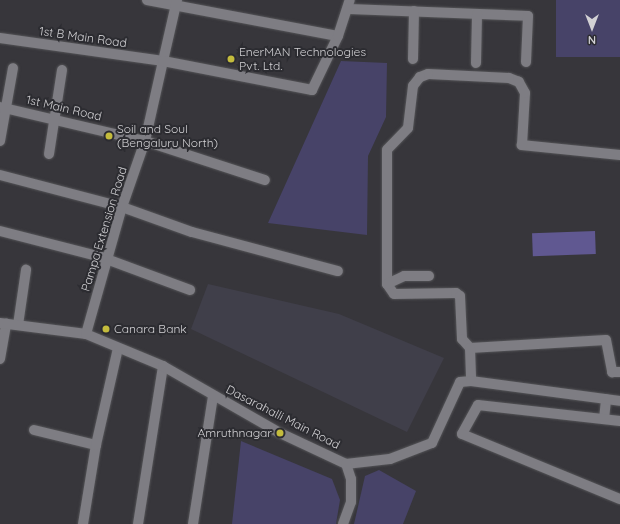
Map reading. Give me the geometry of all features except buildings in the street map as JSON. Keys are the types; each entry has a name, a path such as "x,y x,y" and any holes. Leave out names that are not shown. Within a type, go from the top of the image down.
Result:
{"street":[{"path":"146,0 177,3 338,36 349,4 414,11 528,16 526,62"},
{"name":"Pampa Extension Road","path":"86,334 122,207 145,141 177,3"},
{"path":"413,59 414,11"},
{"path":"476,63 477,14"},
{"name":"1st B Main Road","path":"0,38 163,61 312,90 338,36"},
{"path":"0,141 3,108 13,68"},
{"path":"49,154 56,118 62,70"},
{"path":"620,155 522,145 525,93 519,82 509,78 428,74 420,77 413,86 408,128 387,150 387,284 394,294 456,293 460,296 462,339 470,348 471,381 620,400"},
{"name":"1st Main Road","path":"3,108 56,118 145,141 265,180"},
{"path":"0,175 122,207 192,232 338,272"},
{"path":"0,232 107,259 190,290"},
{"path":"18,325 26,270"},
{"path":"387,284 404,276 429,276"},
{"path":"0,359 3,324"},
{"name":"Dasarahalli Main Road","path":"3,324 86,334 163,366 280,433 346,464 390,459 432,443 455,389 460,382 471,381"},
{"path":"470,348 606,340 612,372 620,372"},
{"path":"83,524 96,445 118,348"},
{"path":"138,524 163,366"},
{"path":"193,524 213,396"},
{"path":"604,419 606,399"},
{"path":"620,421 478,405 462,434 620,498"},
{"path":"34,430 96,445"},
{"path":"343,524 351,502 351,479 346,464"}],"shaded area":[{"path":"556,0 620,0 620,57 556,57"},
{"path":"341,61 387,63 386,117 368,156 367,235 268,223"},
{"path":"595,231 596,254 533,256 532,233"},
{"path":"208,284 339,314 444,358 407,432 191,329"},
{"path":"241,441 332,479 340,500 336,524 232,524"},
{"path":"379,470 416,491 403,524 354,524 365,476"}],"place":[{"name":"EnerMAN Technologies Pvt. Ltd.","path":"231,59"},
{"name":"Soil and Soul (Bengaluru North)","path":"109,136"},
{"name":"Canara Bank","path":"106,329"},
{"name":"Amruthnagar","path":"280,433"}]}
